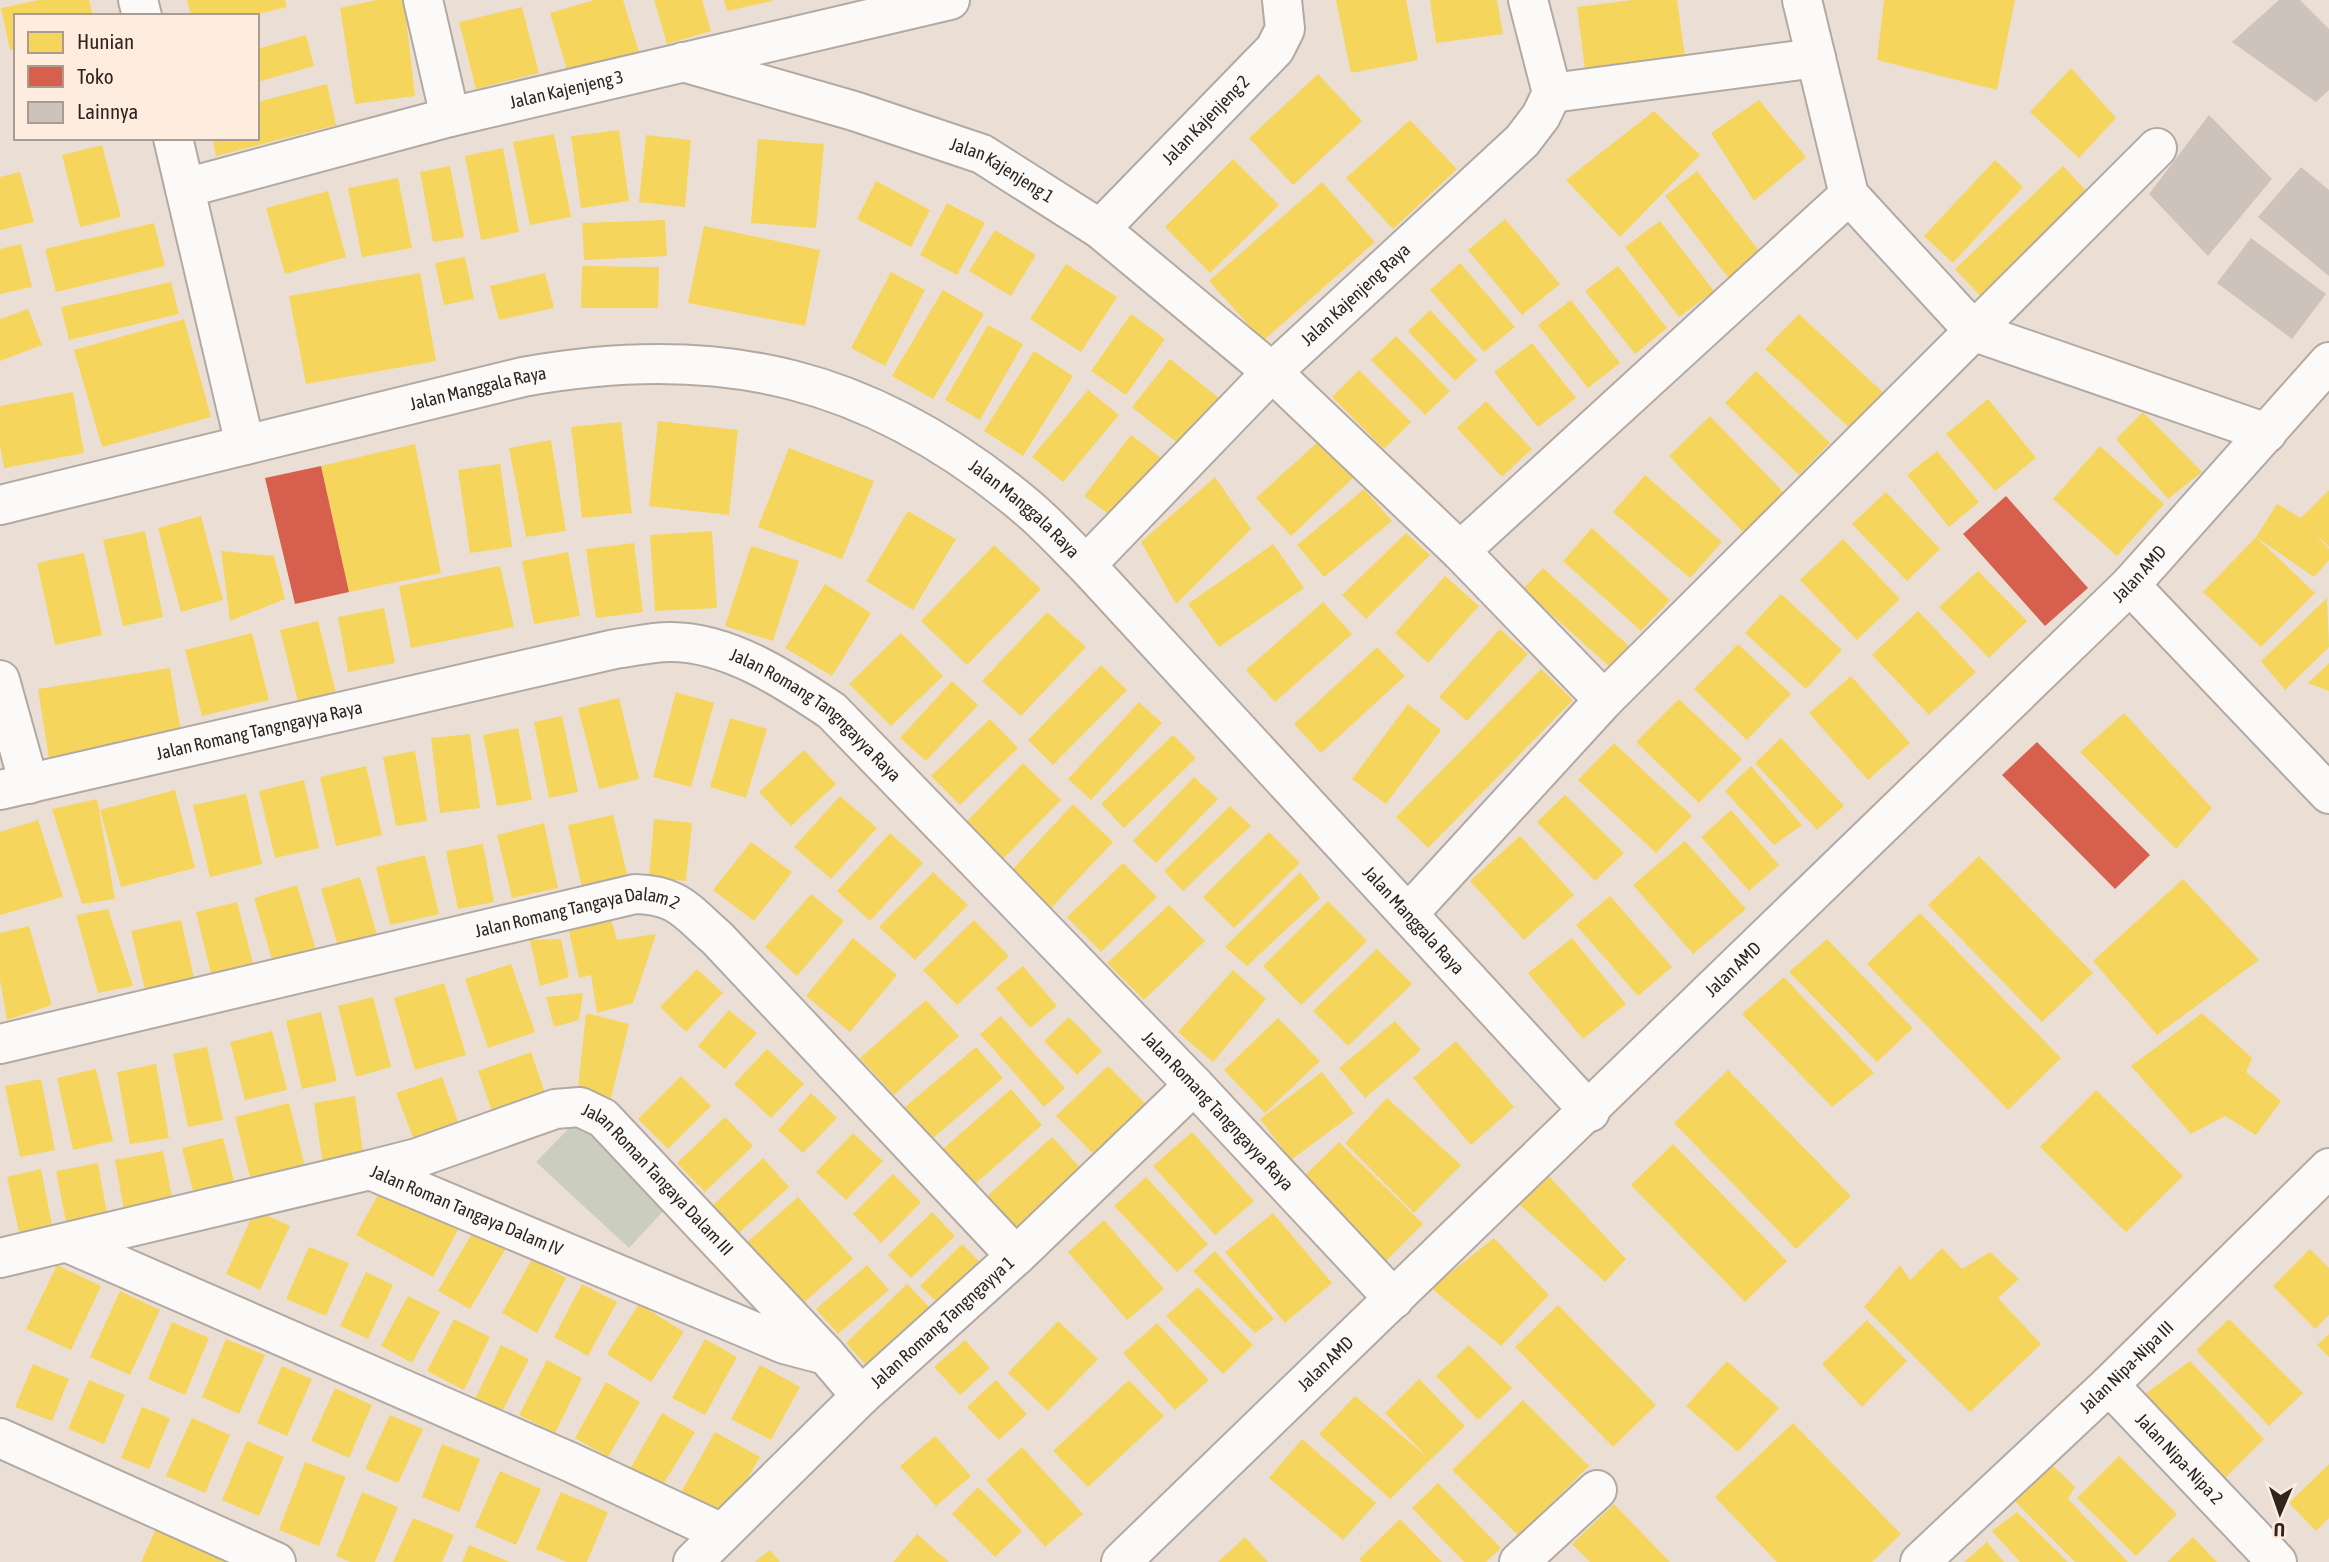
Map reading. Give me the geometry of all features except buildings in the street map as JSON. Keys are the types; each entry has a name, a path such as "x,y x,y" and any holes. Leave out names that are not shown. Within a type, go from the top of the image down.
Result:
{"street":[{"path":"423,0 450,117"},
{"name":"Jalan Kajenjeng 3","path":"186,188 450,117 950,0"},
{"name":"Jalan Kajenjeng 2","path":"1100,229 1275,49 1285,29 1282,0"},
{"path":"1528,0 1552,93 1816,58"},
{"path":"1802,0 1849,195 1975,332 2267,433"},
{"name":"Jalan Kajenjeng 1","path":"683,62 854,111 982,154 1100,229 1272,372 1460,551 1604,700"},
{"name":"Jalan Kajenjeng Raya","path":"1086,565 1272,372 1522,141 1541,116 1552,93"},
{"path":"174,140 245,445"},
{"path":"1408,914 1604,700 2157,148"},
{"path":"1460,551 1849,195"},
{"name":"Jalan AMD","path":"1121,1562 1590,1112 2130,585 2329,362"},
{"name":"Jalan Manggala Raya","path":"0,505 523,377 581,367 679,364 773,373 855,399 952,451 1029,509 1086,565 1590,1112"},
{"path":"2130,585 2329,794"},
{"name":"Jalan Romang Tangngayya Raya","path":"14,787 615,649 670,642 726,652 767,670 832,711 1194,1085 1394,1299"},
{"path":"0,680 14,787"},
{"name":"Jalan Romang Tangaya Dalam 2","path":"0,1044 635,894 671,898 718,938 1016,1256"},
{"name":"Jalan Romang Tangngayya 1","path":"693,1562 861,1396 1016,1256 1194,1085"},
{"name":"Jalan Roman Tangaya Dalam III","path":"370,1170 417,1158 555,1109 589,1109 603,1118 826,1355"},
{"name":"Jalan Roman Tangaya Dalam IV","path":"0,1258 370,1170 784,1343 826,1355"},
{"name":"Jalan Nipa-Nipa III","path":"1920,1562 2322,1190"},
{"path":"68,1243 570,1462 722,1533"},
{"path":"826,1355 861,1396"},
{"name":"Jalan Nipa-Nipa 2","path":"2109,1385 2277,1562"},
{"path":"0,1438 276,1562"},
{"path":"1519,1562 1597,1490"}],"green space":[{"path":"577,1120 667,1207 629,1248 536,1162"}]}
